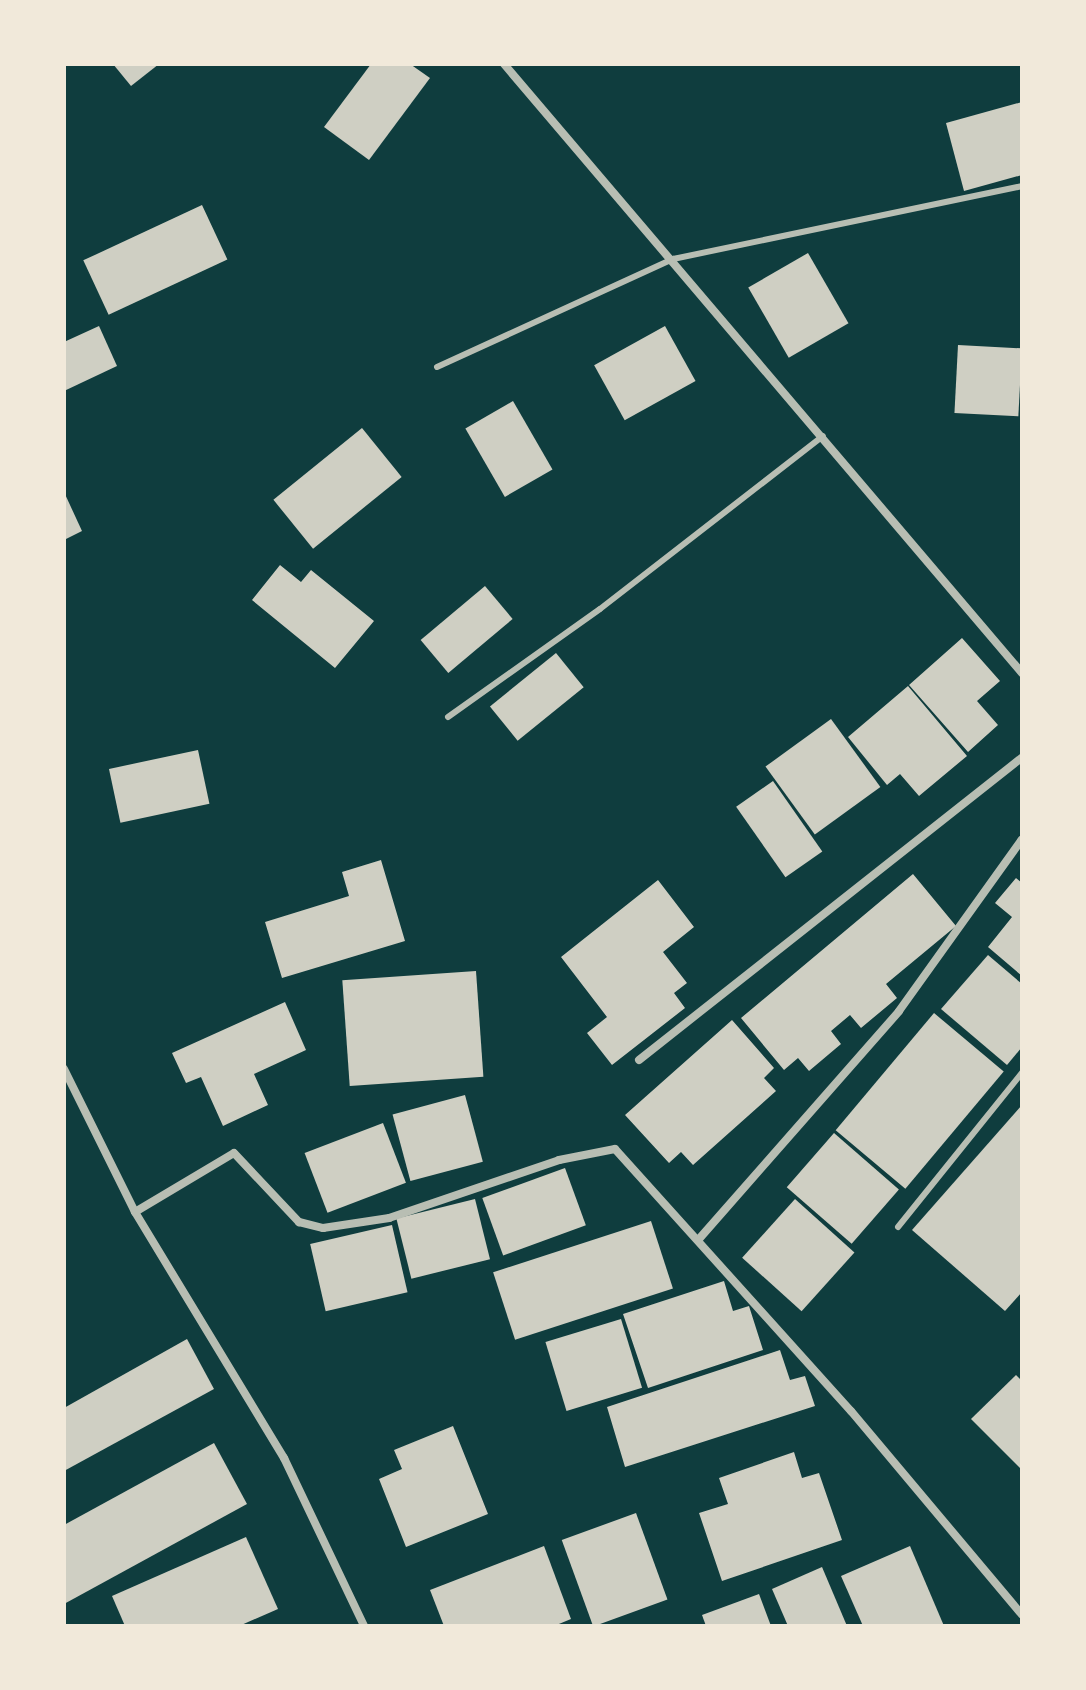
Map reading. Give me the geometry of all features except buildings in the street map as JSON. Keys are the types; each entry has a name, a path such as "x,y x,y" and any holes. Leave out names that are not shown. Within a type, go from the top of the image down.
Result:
{"street":[{"path":"504,64 823,435 1022,673"},
{"path":"639,1060 1022,757"},
{"path":"699,1239 899,1011 1022,839"},
{"path":"64,1069 135,1212 284,1458 364,1626"},
{"path":"135,1212 234,1153 299,1222 323,1228 389,1218 559,1160 615,1149 699,1239 1022,1615"}],"lane":[{"path":"437,367 673,259 1022,186"},
{"path":"448,717 600,609 823,435"},
{"path":"898,1227 1022,1073"}]}
